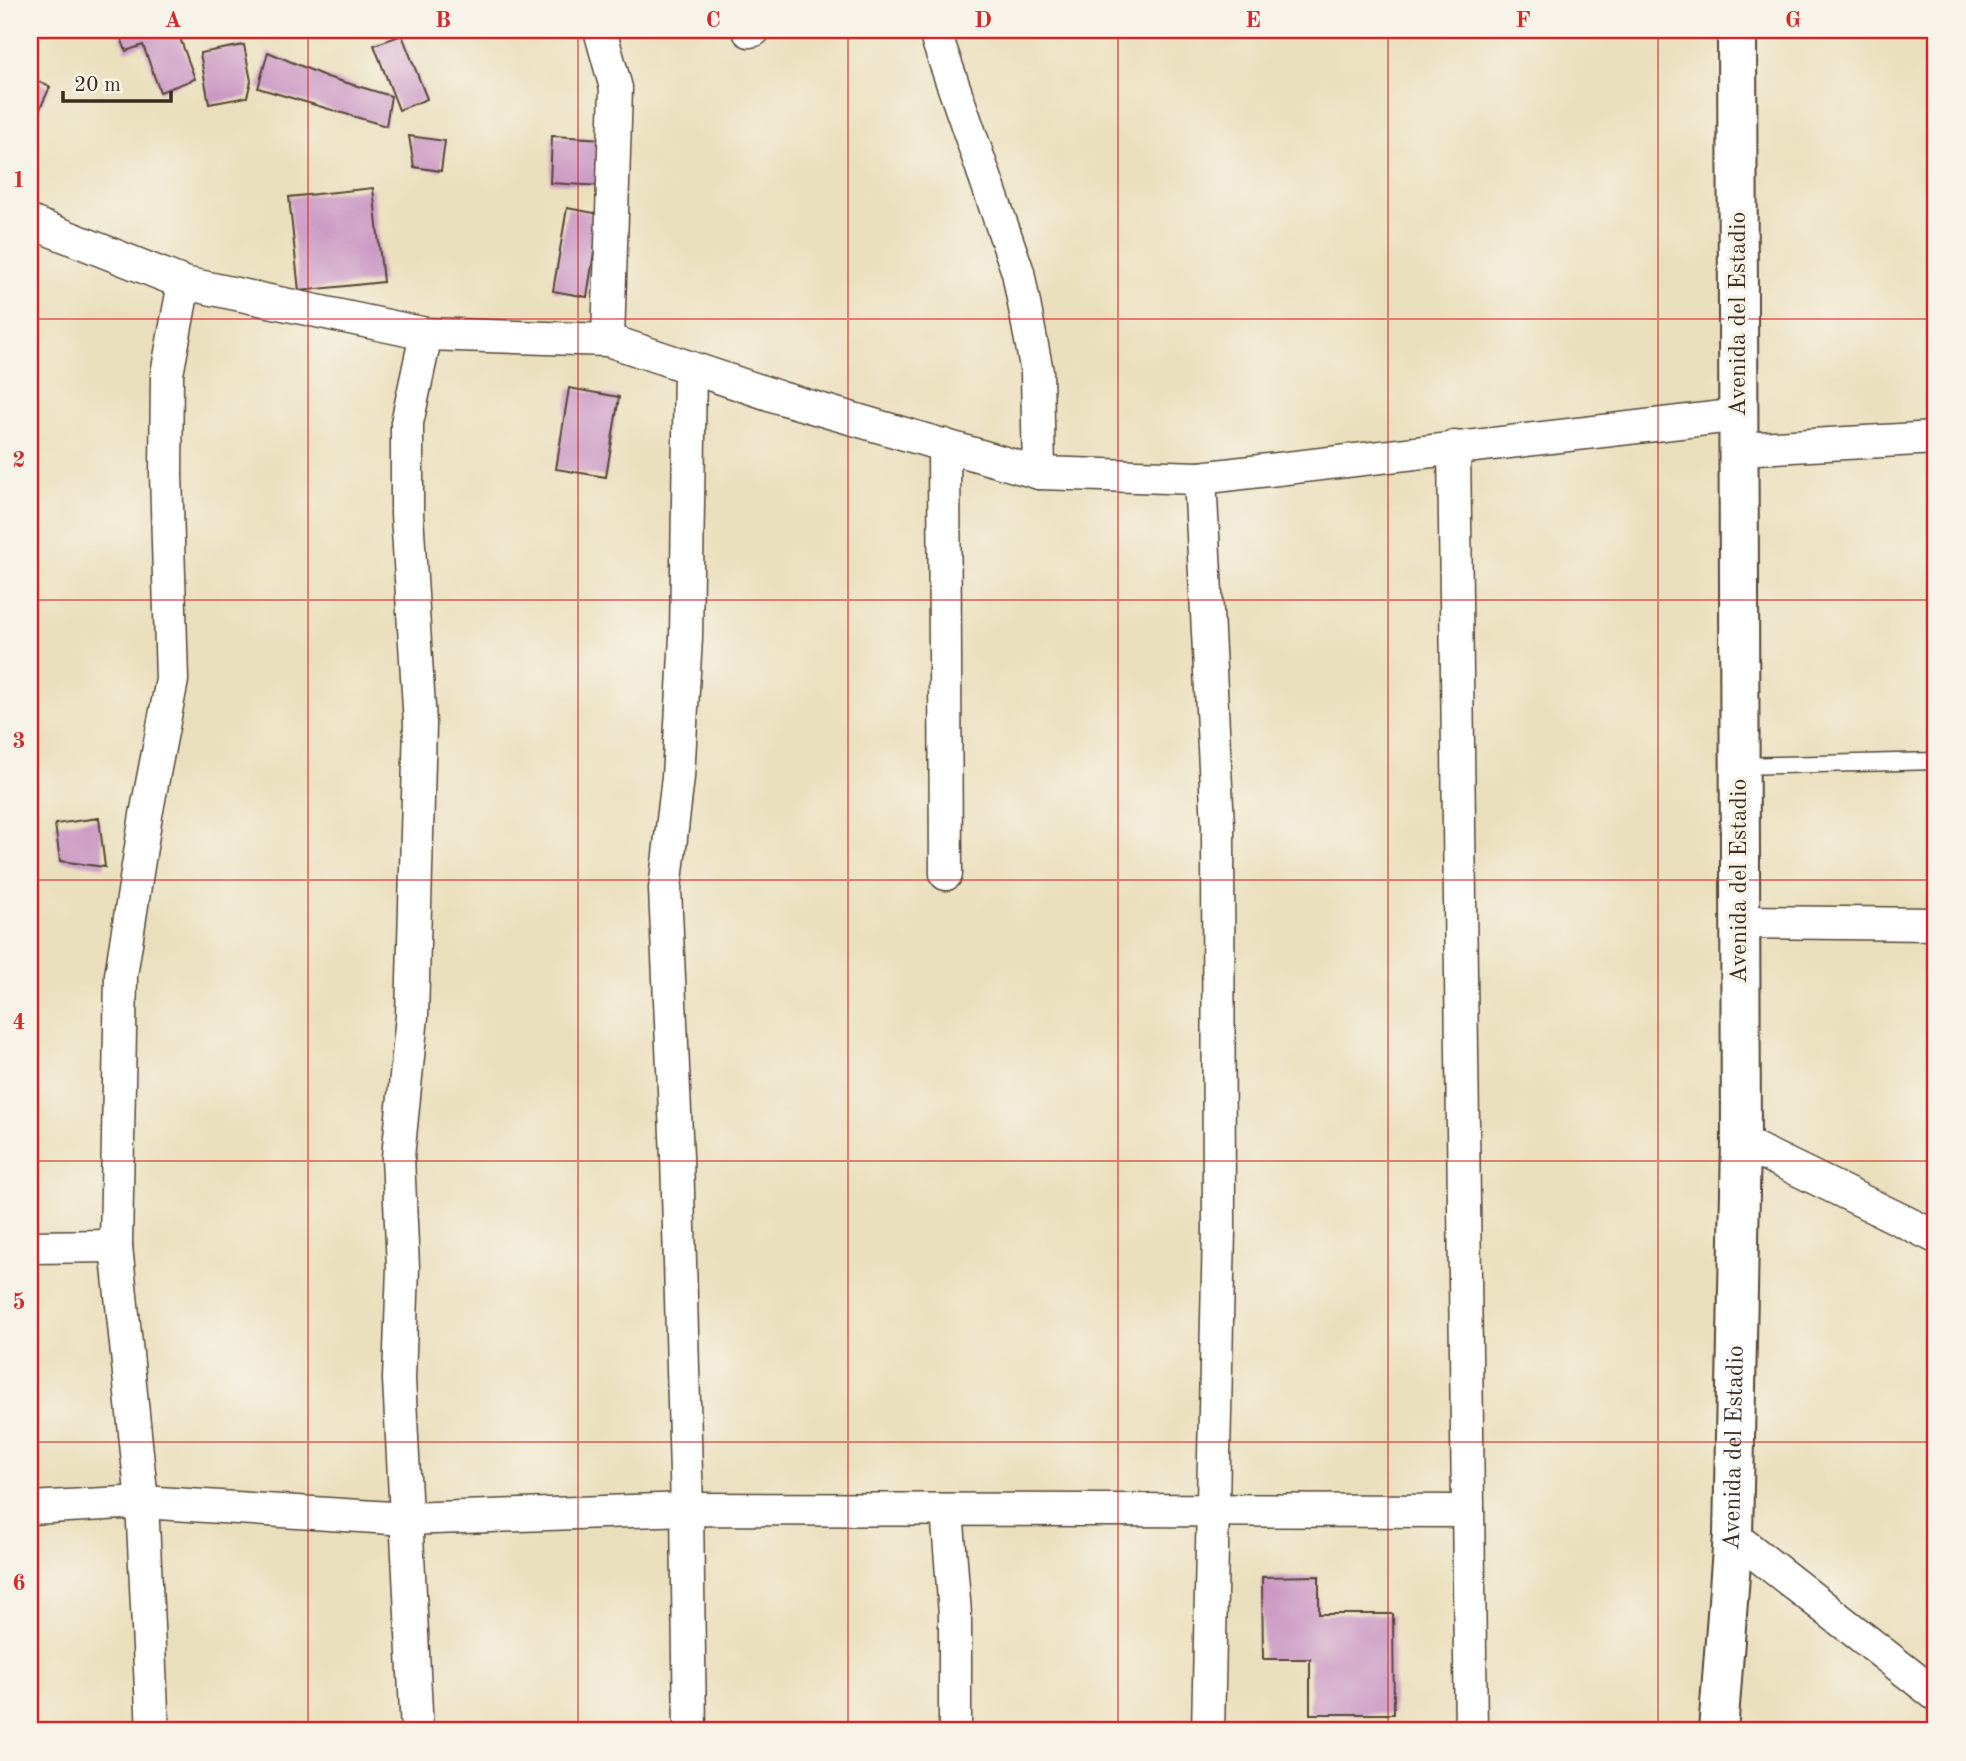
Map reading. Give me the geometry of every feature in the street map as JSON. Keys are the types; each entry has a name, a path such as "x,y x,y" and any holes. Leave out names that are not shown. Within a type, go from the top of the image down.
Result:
{"street":[{"path":"600,30 616,88 608,340"},
{"path":"934,30 1018,272 1037,372 1039,473"},
{"name":"Avenida del Estadio","path":"1718,1731 1733,1536 1741,1142 1737,30"},
{"path":"30,222 184,283 426,334 608,340 781,398 1039,473 1200,478 1454,447 1740,432 1936,438"},
{"path":"153,1731 142,1502 116,1245 121,975 146,815 172,680 166,473 167,374 184,283"},
{"path":"417,1731 400,1379 403,1267 398,1157 412,1016 419,724 407,514 407,423 426,334"},
{"path":"690,368 686,637 678,777 664,889 677,1157 690,1731"},
{"path":"944,445 946,874"},
{"path":"1454,447 1471,1731"},
{"path":"1200,478 1218,825 1219,1229 1208,1731"},
{"path":"1740,922 1936,924"},
{"path":"1741,1142 1936,1237"},
{"path":"30,1247 116,1245"},
{"path":"30,1508 142,1502 407,1519 687,1509 1468,1511"},
{"path":"947,1510 955,1614 955,1731"},
{"path":"1733,1536 1936,1695"}],"lane":[{"path":"1740,766 1936,761"}],"building":[{"path":"118,30 155,30 157,36 177,30 195,79 160,92 143,45 126,51"},
{"path":"402,35 427,99 399,110 374,45"},
{"path":"244,45 251,81 247,97 209,104 200,53"},
{"path":"268,52 327,77 391,96 386,126 258,88"},
{"path":"30,78 50,87 30,130"},
{"path":"409,136 445,141 441,171 414,167"},
{"path":"552,136 605,139 603,186 550,183"},
{"path":"373,188 383,282 299,291 289,197"},
{"path":"567,208 600,214 587,297 553,291"},
{"path":"569,388 619,397 606,477 556,469"},
{"path":"99,818 105,867 60,861 55,824"},
{"path":"1319,1576 1319,1614 1393,1614 1394,1714 1310,1714 1310,1659 1263,1659 1262,1577"}]}
